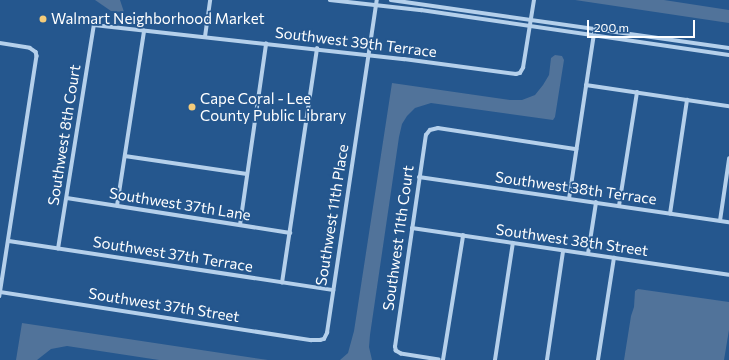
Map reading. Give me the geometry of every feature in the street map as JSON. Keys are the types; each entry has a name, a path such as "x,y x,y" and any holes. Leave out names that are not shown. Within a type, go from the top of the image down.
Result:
{"street":[{"path":"205,37 210,0"},
{"path":"330,0 530,26 729,55"},
{"name":"Southwest 11th Place","path":"324,339 327,333 377,0"},
{"path":"392,0 729,48"},
{"path":"530,26 534,0"},
{"name":"Southwest 39th Terrace","path":"94,25 317,49 516,74 520,73 523,68 530,26"},
{"name":"Southwest 8th Court","path":"58,249 94,25"},
{"path":"569,199 595,29"},
{"path":"117,206 144,31"},
{"path":"0,43 30,48 36,52 37,56 0,293"},
{"path":"240,225 266,44"},
{"path":"282,283 317,49"},
{"path":"586,85 729,106"},
{"path":"619,206 637,92"},
{"path":"670,214 687,100"},
{"name":"Southwest 11th Court","path":"440,360 401,354 396,351 395,339 426,135 430,130 438,128 576,149"},
{"path":"125,156 247,174"},
{"path":"720,221 729,159"},
{"name":"Southwest 38th Terrace","path":"419,177 729,222"},
{"name":"Southwest 37th Lane","path":"67,198 290,233"},
{"path":"588,254 596,203"},
{"name":"Southwest 38th Street","path":"412,228 729,275"},
{"path":"443,360 462,236"},
{"name":"Southwest 37th Terrace","path":"8,241 333,290"},
{"path":"495,360 513,243"},
{"path":"547,360 563,251"},
{"path":"598,360 614,258"},
{"name":"Southwest 37th Street","path":"0,293 311,340 324,339"}],"water":[{"path":"95,0 120,0 124,12 111,11"},
{"path":"575,0 664,0 729,10 729,23"},
{"path":"555,55 562,56 564,60 555,117 553,120 431,103 415,108 407,116 402,124 399,137 370,335 369,347 372,360 340,360 348,353 354,331 392,83 510,100 522,100 535,95 543,85 549,75 551,58"},
{"path":"638,289 729,302 729,330 724,360 624,360 631,316 634,307 635,291"},
{"path":"22,323 268,360 159,360 67,346 51,349 37,360 16,360"}],"place":[{"name":"Walmart Neighborhood Market","path":"43,19"},
{"name":"Cape Coral - Lee County Public Library","path":"192,107"}]}
